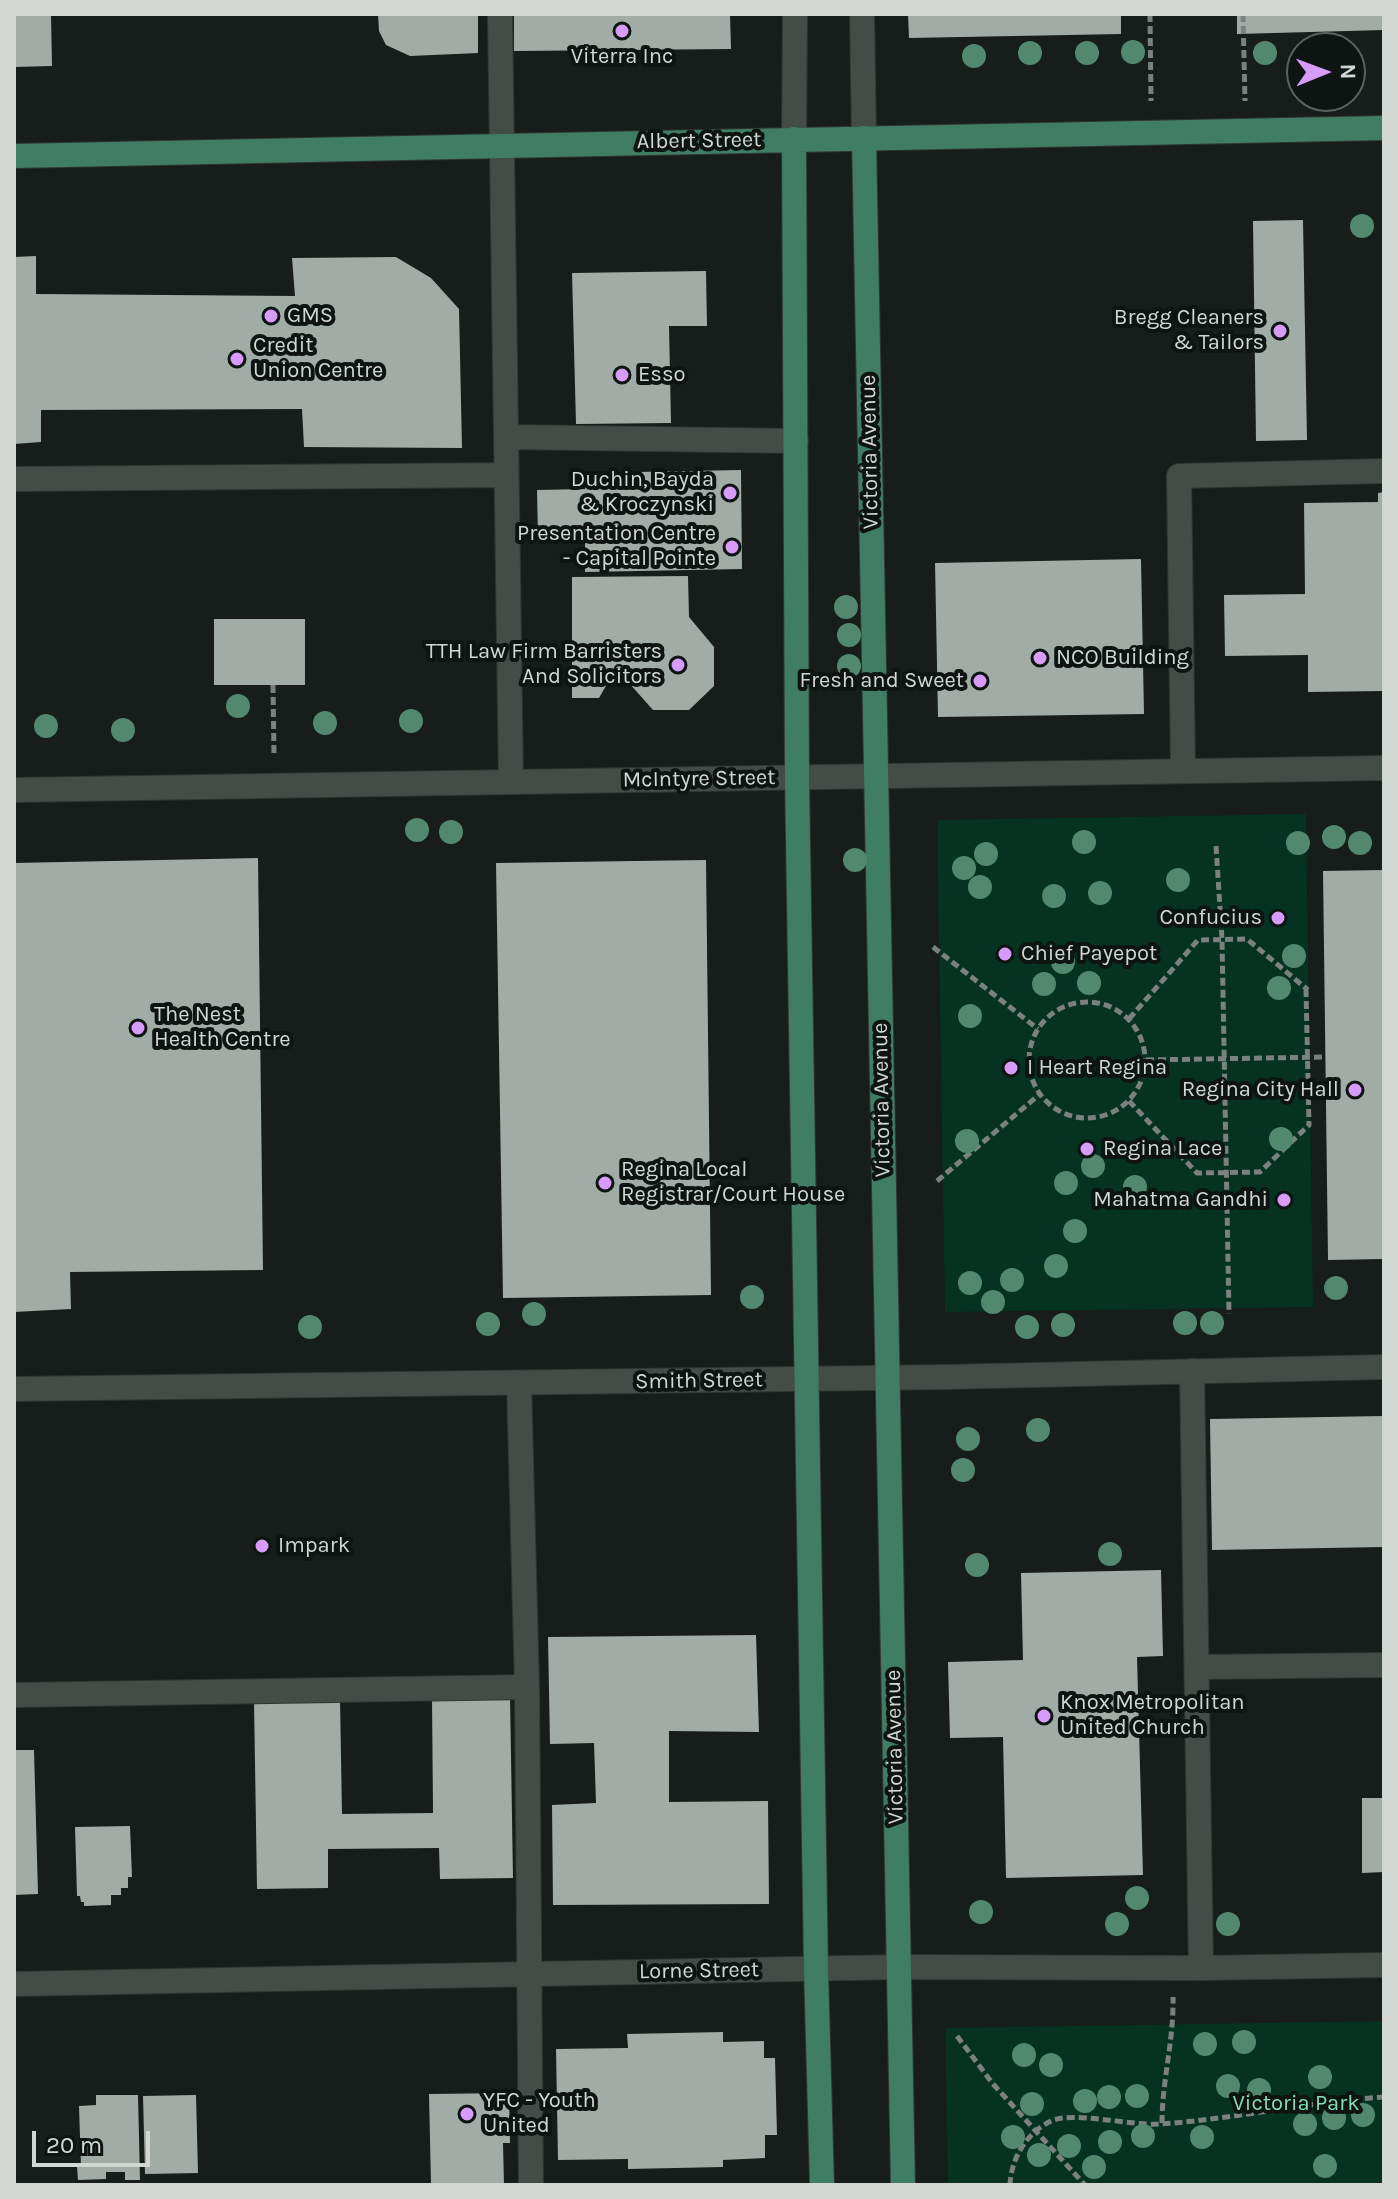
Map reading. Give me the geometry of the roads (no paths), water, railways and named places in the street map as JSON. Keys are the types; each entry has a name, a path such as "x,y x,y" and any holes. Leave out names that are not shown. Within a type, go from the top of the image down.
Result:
{"main road":[{"name":"Albert Street","path":"14,156 1384,128"},
{"name":"Victoria Avenue","path":"864,138 903,2185"},
{"path":"794,139 797,777 822,2185"}],"street":[{"path":"500,14 511,782"},
{"path":"794,139 795,14"},
{"name":"Victoria Avenue","path":"862,14 864,138"},
{"path":"507,437 796,441"},
{"path":"1183,771 1179,476 1384,471"},
{"path":"14,479 506,475"},
{"name":"McIntyre Street","path":"14,790 1384,768"},
{"name":"Smith Street","path":"14,1389 807,1379 1384,1367"},
{"path":"1192,1371 1201,1968"},
{"path":"519,1383 527,1687 531,2185"},
{"path":"1197,1667 1384,1665"},
{"path":"14,1695 527,1687"},
{"name":"Lorne Street","path":"14,1984 899,1967 1384,1965"}],"place":[{"name":"Viterra Inc","path":"622,31"},
{"name":"GMS","path":"271,316"},
{"name":"Bregg Cleaners & Tailors","path":"1280,331"},
{"name":"Credit Union Centre","path":"237,359"},
{"name":"Esso","path":"622,375"},
{"name":"Duchin, Bayda & Kroczynski","path":"730,493"},
{"name":"Presentation Centre - Capital Pointe","path":"732,547"},
{"name":"NCO Building","path":"1040,658"},
{"name":"TTH Law Firm Barristers And Solicitors","path":"678,665"},
{"name":"Fresh and Sweet","path":"980,681"},
{"name":"Confucius","path":"1278,918"},
{"name":"Chief Payepot","path":"1005,954"},
{"name":"The Nest Health Centre","path":"138,1028"},
{"name":"I Heart Regina","path":"1011,1068"},
{"name":"Regina City Hall","path":"1355,1090"},
{"name":"Regina Lace","path":"1087,1149"},
{"name":"Regina Local Registrar/Court House","path":"605,1183"},
{"name":"Mahatma Gandhi","path":"1284,1200"},
{"name":"Impark","path":"262,1546"},
{"name":"Knox Metropolitan United Church","path":"1044,1716"},
{"name":"YFC - Youth United","path":"467,2114"}],"park label":[{"name":"Victoria Park","path":"1296,2104"}]}
